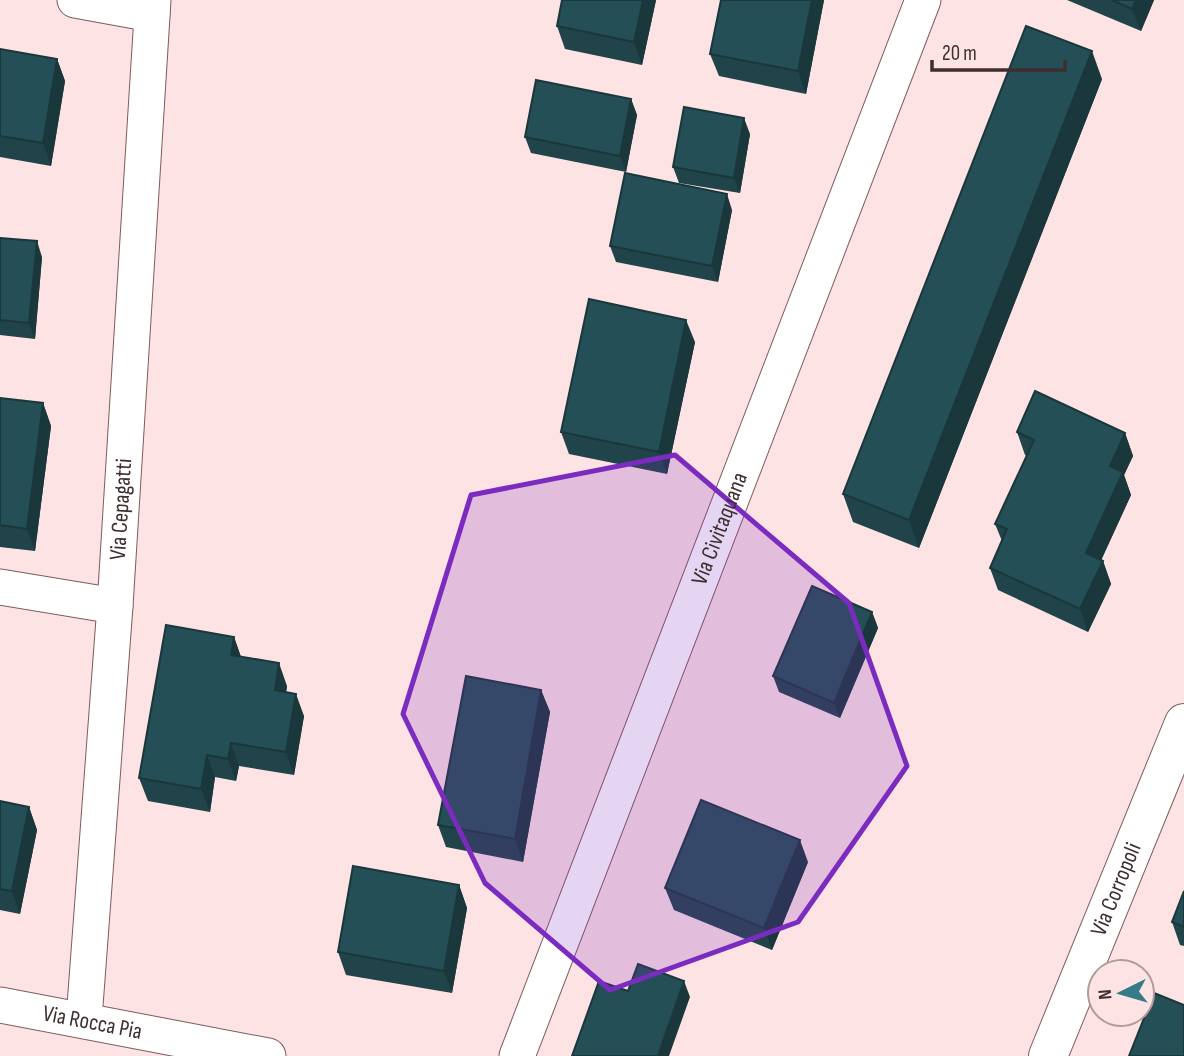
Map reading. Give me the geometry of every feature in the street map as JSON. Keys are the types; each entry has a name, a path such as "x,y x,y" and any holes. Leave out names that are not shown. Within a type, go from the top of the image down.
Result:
{"street":[{"path":"75,0 153,7"},
{"name":"Via Civitaquana","path":"517,1056 923,0"},
{"name":"Via Cepagatti","path":"84,1020 115,606 153,7"},
{"path":"0,587 115,606"},
{"name":"Via Corropoli","path":"1048,1056 1184,723"},
{"name":"Via Rocca Pia","path":"0,1005 268,1056"}],"highlighted area":[{"path":"675,455 849,603 907,766 798,922 610,990 485,883 403,714 471,495"}],"building":[{"path":"562,0 643,0 634,42 557,26"},
{"path":"721,0 812,0 798,71 710,54"},
{"path":"1112,0 1136,0 1132,9"},
{"path":"1026,26 1092,51 909,520 843,494"},
{"path":"0,49 57,59 43,143 0,136"},
{"path":"536,80 631,99 620,156 525,137"},
{"path":"684,107 744,118 734,178 673,167"},
{"path":"625,173 727,194 712,266 610,246"},
{"path":"0,238 37,241 29,323 0,320"},
{"path":"589,299 686,320 659,452 561,432"},
{"path":"1035,391 1125,433 1110,466 1123,472 1086,553 1103,561 1080,609 990,568 1007,529 995,524 1034,440 1017,432"},
{"path":"0,398 43,403 27,529 0,525"},
{"path":"812,586 872,612 834,703 773,676"},
{"path":"166,625 234,637 231,655 279,663 275,690 296,694 286,752 231,743 228,759 207,755 201,789 139,778"},
{"path":"466,676 541,690 515,839 438,825"},
{"path":"701,800 800,840 764,928 665,888"},
{"path":"0,801 29,807 12,891 0,889"},
{"path":"353,866 459,885 444,971 338,952"},
{"path":"1184,891 1184,927 1172,922"},
{"path":"638,964 684,981 658,1056 572,1056 599,981 628,991"},
{"path":"1156,994 1184,1005 1184,1056 1129,1056 1140,1028 1156,1028"}]}
